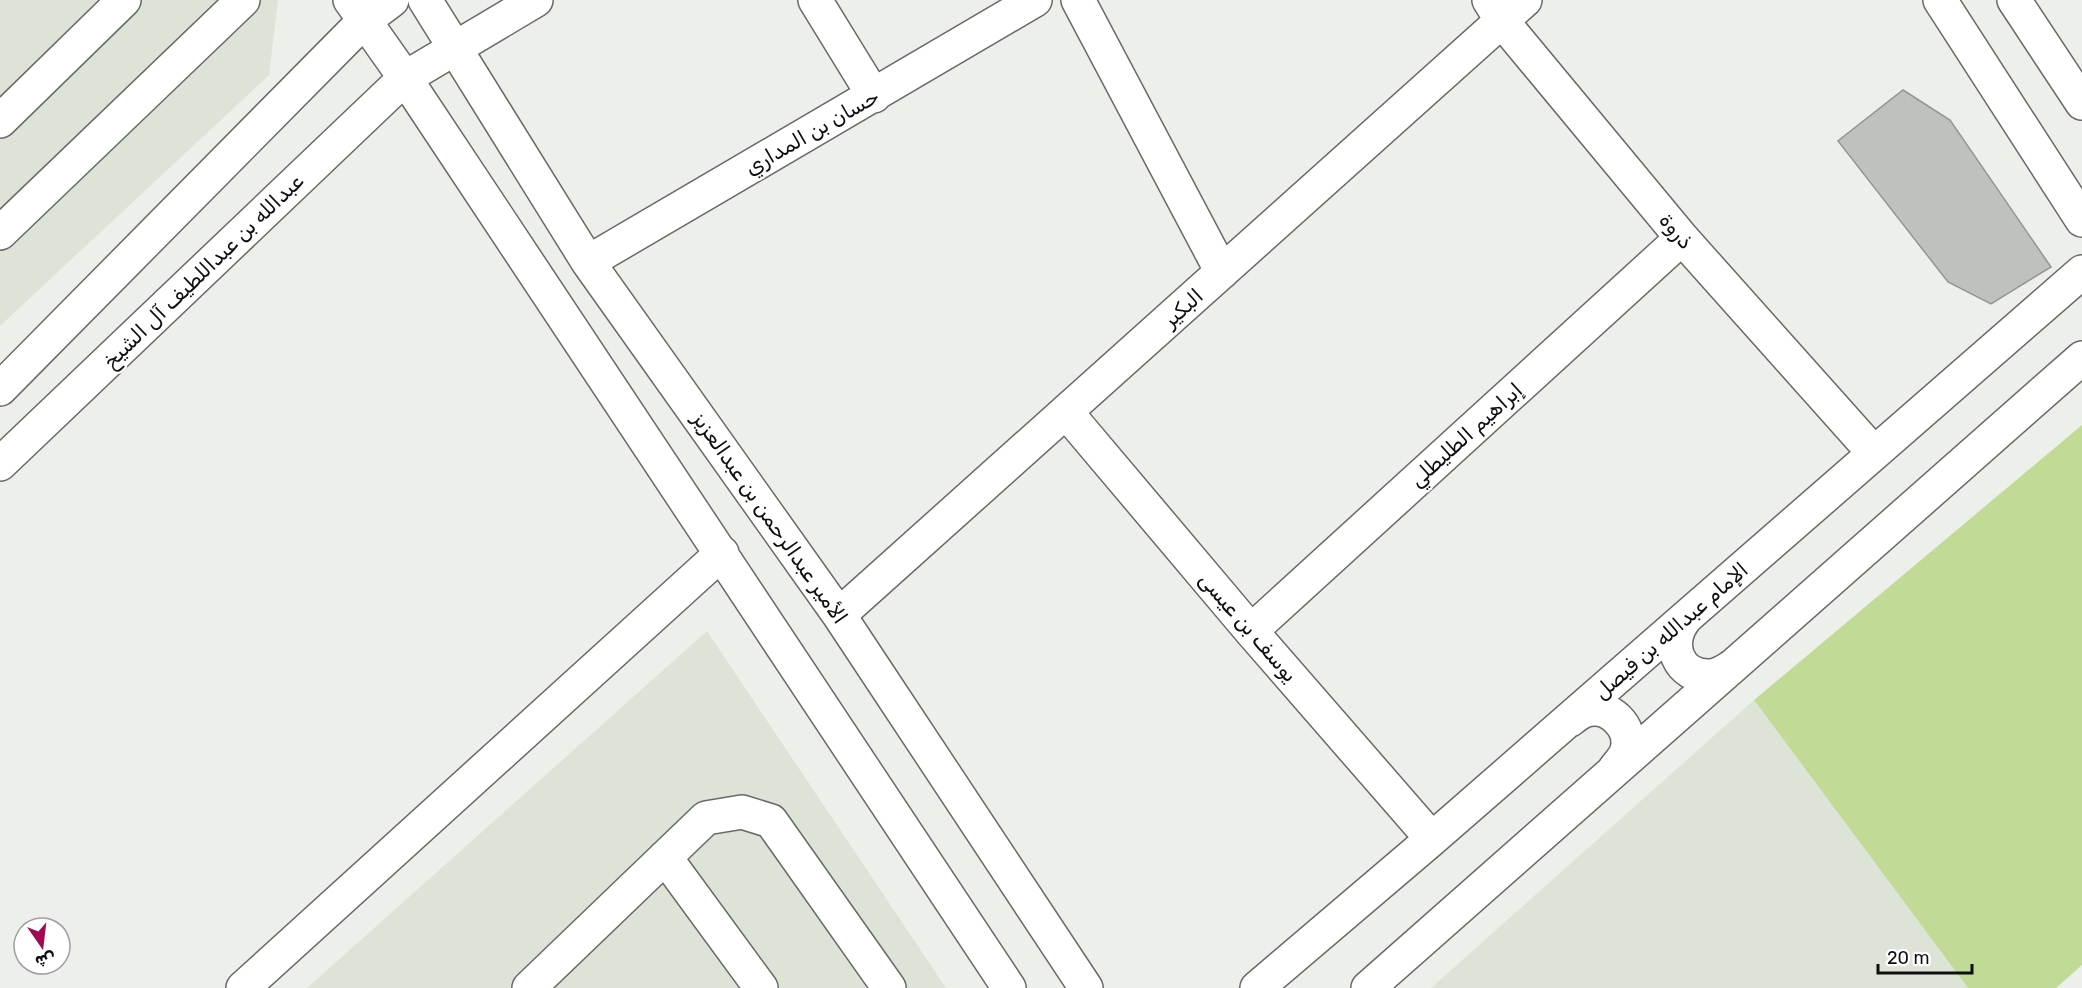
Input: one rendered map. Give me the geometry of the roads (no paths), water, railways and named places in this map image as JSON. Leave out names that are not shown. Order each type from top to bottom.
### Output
[{"type":"street","points":[[0,121],[124,0]]},
{"type":"street","points":[[0,233],[243,0]]},
{"type":"street","points":[[0,389],[357,11],[392,0]]},
{"type":"street","name":"الأمير عبدالرحمن بن عبدالعزيز","points":[[425,0],[588,262],[839,615],[1086,988]]},
{"type":"street","points":[[456,47],[536,0]]},
{"type":"street","points":[[815,0],[874,96]]},
{"type":"street","name":"حسان بن المداري","points":[[588,262],[1035,0]]},
{"type":"street","points":[[1078,0],[1222,272]]},
{"type":"street","points":[[1940,0],[2082,219]]},
{"type":"street","points":[[2014,0],[2082,103]]},
{"type":"street","name":"البكير","points":[[839,615],[1222,272],[1505,7]]},
{"type":"street","name":"ذروة","points":[[1505,7],[1682,238],[1874,453]]},
{"type":"street","points":[[357,11],[405,78],[1009,988]]},
{"type":"street","name":"عبدالله بن عبداللطيف آل الشيخ","points":[[0,464],[405,78],[456,47]]},
{"type":"street","name":"إبراهيم الطليطلي","points":[[1251,631],[1682,238]]},
{"type":"street","name":"الإمام عبدالله بن فيصل","points":[[1257,988],[1432,839],[2082,272]]},
{"type":"street","points":[[1368,988],[2082,358]]},
{"type":"street","name":"يوسف بن عيسى","points":[[1067,413],[1251,631],[1432,839]]},
{"type":"street","points":[[243,988],[722,554]]},
{"type":"street","points":[[1685,619],[1676,631],[1675,639],[1676,653],[1683,665],[1695,674],[1710,676],[1723,672],[1736,664]]},
{"type":"street","points":[[1563,725],[1580,713],[1593,709],[1617,718],[1625,729],[1627,749],[1622,761],[1613,771]]},
{"type":"street","points":[[529,988],[706,818],[742,813],[771,821],[889,988]]},
{"type":"street","points":[[665,858],[761,988]]}]
